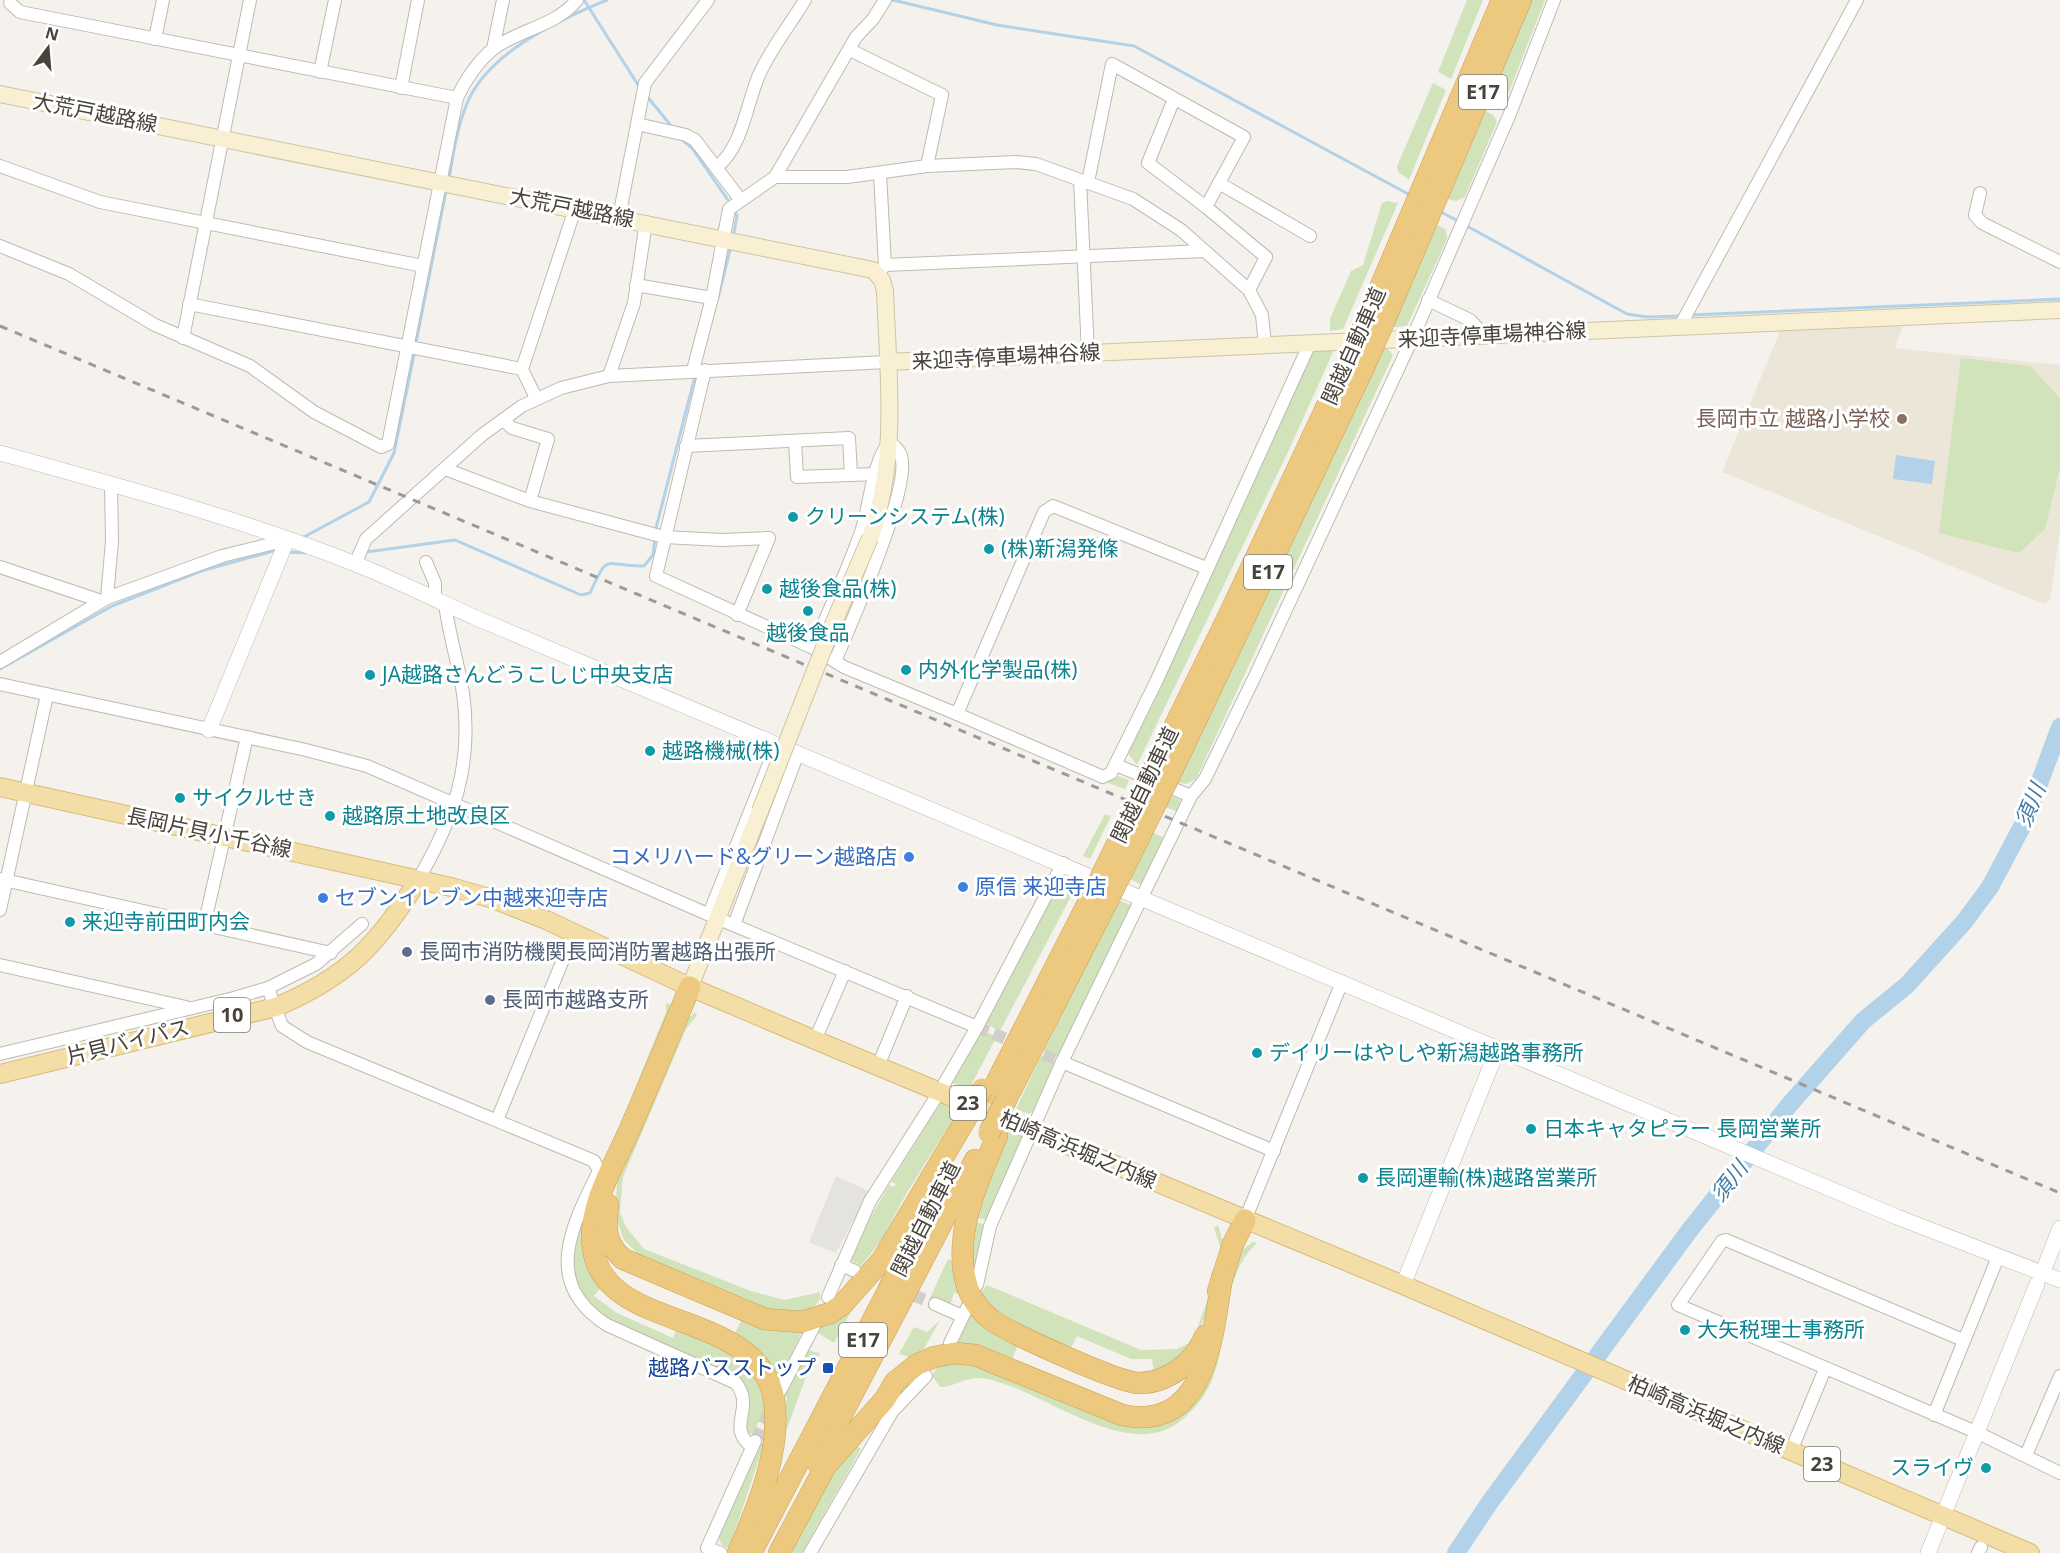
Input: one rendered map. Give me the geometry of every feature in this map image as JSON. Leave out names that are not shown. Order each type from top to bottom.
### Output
[{"type":"highway","name":"関越自動車道","points":[[1437,180],[1502,0]]},
{"type":"highway","name":"関越自動車道","points":[[998,1096],[1078,961],[1100,898],[1162,772],[1233,606],[1355,365],[1437,180],[1521,0]]},
{"type":"highway","name":"関越自動車道","points":[[998,1096],[1074,930],[1100,898]]},
{"type":"highway","points":[[690,987],[605,1185],[593,1221],[593,1251],[600,1271],[613,1287],[630,1299],[714,1335],[738,1348],[764,1374],[774,1400],[774,1436],[765,1481],[738,1553]]},
{"type":"highway","points":[[631,1127],[608,1200],[606,1232],[615,1251],[634,1265],[704,1295],[765,1318],[790,1323],[813,1320],[830,1313],[854,1292],[882,1260],[981,1129],[998,1096]]},
{"type":"highway","points":[[998,1096],[981,1129],[981,1171],[969,1216],[963,1251],[964,1273],[969,1291],[981,1311],[1019,1335],[1118,1378],[1139,1383],[1154,1381],[1177,1371],[1200,1347],[1222,1277],[1245,1220]]},
{"type":"highway","name":"関越自動車道","points":[[751,1553],[981,1129]]},
{"type":"highway","name":"関越自動車道","points":[[770,1553],[981,1129]]},
{"type":"highway","points":[[779,1553],[825,1467],[885,1399],[895,1382],[916,1365],[948,1354],[975,1355],[1122,1415],[1142,1418],[1158,1415],[1173,1408],[1188,1395],[1202,1371],[1212,1340],[1222,1277]]},
{"type":"main road","name":"大荒戸越路線","points":[[0,94],[881,269]]},
{"type":"main road","points":[[690,987],[721,919],[834,621],[870,538],[882,501],[890,441],[885,291],[881,269]]},
{"type":"main road","name":"来迎寺停車場神谷線","points":[[887,362],[2060,310]]},
{"type":"main road","name":"長岡片貝小千谷線","points":[[0,788],[418,880]]},
{"type":"main road","name":"柏崎高浜堀之内線","points":[[418,880],[493,899],[574,933],[690,987],[1402,1285],[2030,1553]]},
{"type":"main road","name":"片貝バイパス","points":[[0,1074],[276,1007],[325,983],[366,951],[393,919],[418,880]]},
{"type":"street","points":[[155,39],[163,0]]},
{"type":"street","points":[[183,338],[250,0]]},
{"type":"street","points":[[320,72],[335,0]]},
{"type":"street","points":[[401,88],[418,0]]},
{"type":"street","points":[[492,49],[502,0]]},
{"type":"street","points":[[0,246],[69,274],[155,325],[250,366],[314,412],[381,447],[388,444],[390,439],[457,98],[463,85],[492,49],[566,13],[577,0]]},
{"type":"street","points":[[619,217],[642,94],[649,74],[708,0]]},
{"type":"street","points":[[717,167],[730,155],[758,76],[769,55],[805,0]]},
{"type":"street","points":[[885,0],[873,19],[856,37],[775,177],[740,199],[729,209],[686,446],[663,537],[656,576],[813,648],[835,661],[1103,777],[1111,773],[1116,765],[1310,343]]},
{"type":"street","points":[[977,1285],[990,1226],[1062,1062],[1191,796],[1205,779],[1256,674],[1412,339],[1509,116],[1554,0]]},
{"type":"street","points":[[1680,326],[1857,0]]},
{"type":"street","points":[[8,4],[20,12],[457,98]]},
{"type":"street","points":[[850,50],[942,95],[927,166]]},
{"type":"street","points":[[1088,353],[1083,256],[1084,181],[1112,64],[1244,137],[1206,207]]},
{"type":"street","points":[[1174,99],[1148,163],[1266,257],[1248,290]]},
{"type":"street","points":[[637,124],[686,135],[695,140],[740,199]]},
{"type":"street","points":[[775,177],[847,177],[927,166],[1026,162],[1084,181],[1133,199],[1180,230],[1248,290],[1262,315],[1265,345]]},
{"type":"street","points":[[0,166],[100,202],[423,266]]},
{"type":"street","points":[[880,174],[881,269],[1204,251]]},
{"type":"street","points":[[1219,183],[1310,236]]},
{"type":"street","points":[[1980,193],[1975,215],[1982,223],[2060,262]]},
{"type":"street","points":[[536,398],[522,369],[575,209]]},
{"type":"street","points":[[609,376],[634,303],[646,222]]},
{"type":"street","points":[[636,285],[712,298]]},
{"type":"street","points":[[1428,300],[1470,320],[1483,334]]},
{"type":"street","points":[[189,303],[522,369]]},
{"type":"street","points":[[355,564],[366,539],[503,420],[536,398],[582,381],[609,376],[887,362]]},
{"type":"street","points":[[503,420],[512,428],[548,439],[530,501]]},
{"type":"street","points":[[686,446],[849,438],[851,475]]},
{"type":"street","points":[[795,441],[797,477],[876,474]]},
{"type":"street","points":[[813,648],[860,534],[879,455],[890,441],[901,454],[902,461],[897,496],[883,545],[835,661]]},
{"type":"street","points":[[0,453],[111,484],[289,540],[355,564],[440,602],[1498,1048],[1998,1257],[2060,1280]]},
{"type":"street","points":[[445,469],[530,501],[663,537],[722,540],[769,538],[737,615]]},
{"type":"street","points":[[104,599],[112,541],[111,484]]},
{"type":"street","points":[[957,714],[1044,512],[1053,507],[1206,568]]},
{"type":"street","points":[[0,662],[104,599],[222,556],[289,540]]},
{"type":"street","points":[[209,730],[289,540]]},
{"type":"street","points":[[418,880],[446,830],[455,804],[466,754],[466,723],[440,602],[426,562]]},
{"type":"street","points":[[0,567],[104,599]]},
{"type":"street","points":[[0,684],[347,759],[977,1027]]},
{"type":"street","points":[[0,910],[3,880],[47,694]]},
{"type":"street","points":[[204,926],[247,737]]},
{"type":"street","points":[[721,919],[777,744]]},
{"type":"street","points":[[721,919],[798,753]]},
{"type":"street","points":[[1116,765],[1191,796]]},
{"type":"street","points":[[828,1297],[870,1200],[940,1091],[977,1027],[1063,863]]},
{"type":"street","points":[[3,880],[204,926],[331,952]]},
{"type":"street","points":[[0,1054],[268,988],[316,964],[362,924]]},
{"type":"street","points":[[497,1120],[574,933]]},
{"type":"street","points":[[0,965],[189,1008]]},
{"type":"street","points":[[815,1040],[845,971]]},
{"type":"street","points":[[1245,1220],[1342,982]]},
{"type":"street","points":[[268,988],[282,1026],[307,1042],[594,1161],[599,1170],[569,1237],[567,1261],[579,1299],[591,1314],[607,1325],[735,1383],[742,1394],[745,1406],[739,1428],[740,1434],[754,1444],[707,1548],[721,1553]]},
{"type":"street","points":[[878,1066],[908,996]]},
{"type":"street","points":[[1402,1285],[1498,1048]]},
{"type":"street","points":[[1062,1062],[1274,1151]]},
{"type":"street","points":[[2046,1264],[2060,1228]]},
{"type":"street","points":[[1963,1340],[1726,1240],[1722,1241],[1678,1305],[1976,1432],[2060,1473]]},
{"type":"street","points":[[1934,1415],[1998,1257]]},
{"type":"street","points":[[841,1265],[855,1271]]},
{"type":"street","points":[[1928,1553],[2037,1284]]},
{"type":"street","points":[[935,1304],[965,1311],[950,1343]]},
{"type":"street","points":[[780,1391],[814,1326]]},
{"type":"street","points":[[1791,1451],[1825,1369]]},
{"type":"street","points":[[810,1553],[892,1412],[926,1376]]},
{"type":"street","points":[[2026,1455],[2059,1380]]},
{"type":"shaded area","name":"長岡市立 越路小学校","points":[[1904,323],[1895,348],[2060,365],[2060,531],[2050,600],[2044,604],[1722,472],[1780,331]]},
{"type":"shaded area","points":[[836,1176],[869,1191],[836,1253],[809,1242]]},
{"type":"green space","points":[[1467,0],[1483,0],[1451,79],[1438,72]]},
{"type":"green space","points":[[1526,0],[1545,0],[1503,107],[1486,98]]},
{"type":"green space","points":[[1433,83],[1446,90],[1409,180],[1398,172],[1397,166]]},
{"type":"green space","points":[[1481,109],[1493,115],[1497,122],[1465,197],[1456,201],[1444,198]]},
{"type":"green space","points":[[1387,201],[1398,203],[1343,329],[1330,331],[1330,319],[1351,271],[1363,265],[1382,203]]},
{"type":"green space","points":[[1433,222],[1446,230],[1447,239],[1407,326],[1386,328]]},
{"type":"green space","points":[[1383,349],[1388,349],[1393,355],[1390,362],[1196,779],[1186,784],[1177,782]]},
{"type":"green space","points":[[1312,350],[1334,350],[1288,452],[1137,765],[1127,752]]},
{"type":"green space","points":[[1961,358],[2030,366],[2060,398],[2060,468],[2045,529],[2019,553],[1939,533]]},
{"type":"green space","points":[[1118,776],[1129,780],[1125,789],[1106,782],[1107,779]]},
{"type":"green space","points":[[1165,794],[1179,799],[1181,803],[1178,812],[1160,805]]},
{"type":"green space","points":[[1105,814],[1111,816],[1090,859],[1083,856]]},
{"type":"green space","points":[[1147,830],[1165,838],[1142,885],[1124,876]]},
{"type":"green space","points":[[1060,876],[1078,883],[1000,1031],[985,1023]]},
{"type":"green space","points":[[1113,898],[1131,905],[1059,1057],[1044,1051],[1070,998]]},
{"type":"green space","points":[[666,1003],[670,1004],[669,1013],[590,1209],[603,1285],[594,1296],[617,1313],[673,1338],[678,1325],[716,1340],[753,1370],[766,1408],[753,1433],[749,1434],[743,1427],[750,1399],[747,1391],[730,1373],[616,1327],[592,1308],[575,1282],[572,1272],[574,1240],[586,1205],[666,1012]]},
{"type":"green space","points":[[695,1012],[697,1015],[686,1029],[623,1177],[620,1212],[626,1227],[644,1249],[751,1291],[785,1300],[820,1292],[820,1300],[812,1309],[804,1312],[772,1313],[642,1258],[624,1240],[615,1216],[617,1184],[624,1161],[689,1018]]},
{"type":"green space","points":[[985,1032],[997,1036],[969,1089],[952,1083],[951,1078],[975,1034]]},
{"type":"green space","points":[[1041,1056],[1054,1061],[1057,1067],[1038,1109],[1029,1114],[1016,1109]]},
{"type":"green space","points":[[941,1102],[959,1109],[906,1194],[882,1239],[861,1266],[851,1260],[849,1255],[889,1185],[894,1187],[896,1184],[891,1182]]},
{"type":"green space","points":[[1007,1129],[1023,1136],[987,1220],[978,1218],[977,1222],[986,1225],[972,1278],[968,1268],[985,1178]]},
{"type":"green space","points":[[1218,1225],[1224,1245],[1210,1301],[1196,1341],[1192,1348],[1154,1374],[1152,1359],[1131,1359],[1077,1336],[1070,1350],[1039,1336],[988,1307],[980,1294],[987,1285],[1141,1350],[1177,1349],[1189,1343],[1196,1332],[1212,1287],[1221,1249],[1214,1228]]},
{"type":"green space","points":[[1253,1242],[1257,1243],[1239,1268],[1233,1283],[1218,1361],[1210,1386],[1191,1412],[1162,1431],[1137,1434],[1110,1429],[1003,1384],[975,1378],[940,1387],[932,1376],[939,1364],[959,1358],[1096,1410],[1171,1414],[1217,1325],[1242,1250]]},
{"type":"green space","points":[[948,1259],[957,1263],[965,1298],[954,1292],[951,1303],[944,1305],[929,1300]]},
{"type":"green space","points":[[971,1306],[1020,1339],[1011,1363],[955,1343]]},
{"type":"green space","points":[[853,1308],[834,1343],[818,1333],[821,1324]]},
{"type":"green space","points":[[744,1316],[804,1328],[776,1387],[732,1338]]},
{"type":"green space","points":[[940,1320],[925,1347],[914,1358],[899,1354],[914,1327],[927,1332]]},
{"type":"green space","points":[[806,1350],[820,1353],[806,1377],[784,1437],[780,1412],[787,1399],[784,1395]]},
{"type":"green space","points":[[759,1442],[764,1444],[729,1549],[722,1545],[718,1537]]},
{"type":"green space","points":[[854,1443],[861,1449],[802,1553],[785,1553],[805,1515]]},
{"type":"water","points":[[1896,455],[1935,461],[1932,484],[1893,479]]},
{"type":"waterway","points":[[584,0],[640,88]]},
{"type":"waterway","points":[[449,179],[466,106],[476,87],[489,70],[525,41],[607,0]]},
{"type":"waterway","points":[[893,0],[997,25],[1134,46],[1410,195]]},
{"type":"waterway","points":[[646,95],[672,127]]},
{"type":"waterway","points":[[679,137],[692,148],[730,203]]},
{"type":"waterway","points":[[416,343],[446,191]]},
{"type":"waterway","points":[[733,209],[737,216],[733,237]]},
{"type":"waterway","points":[[1439,211],[1460,222]]},
{"type":"waterway","points":[[1465,225],[1627,314],[1647,317],[1682,316]]},
{"type":"waterway","points":[[718,298],[731,246]]},
{"type":"waterway","points":[[1691,315],[2060,299]]},
{"type":"waterway","points":[[302,538],[369,502],[394,453],[415,350]]},
{"type":"waterway","points":[[655,532],[695,376]]},
{"type":"waterway","points":[[366,552],[455,540],[581,595],[590,593],[601,571],[609,564],[644,566],[653,555],[655,538]]},
{"type":"waterway","points":[[0,669],[112,606],[201,571],[277,550]]},
{"type":"waterway","points":[[288,552],[305,553]]},
{"type":"waterway","name":"須川","points":[[1456,1553],[1490,1502],[1689,1231],[1790,1104],[1863,1021],[1907,985],[1964,922],[1990,887],[2026,819],[2060,727]]},
{"type":"tunnel","points":[[977,1027],[1062,1062]]},
{"type":"tunnel","points":[[863,1275],[935,1304]]},
{"type":"tunnel","points":[[756,1440],[771,1408]]},
{"type":"railway","points":[[0,326],[2060,1193]]},
{"type":"place","name":"長岡市立 越路小学校","points":[[1902,419]]},
{"type":"place","name":"クリーンシステム(株)","points":[[793,517]]},
{"type":"place","name":"(株)新潟発條","points":[[989,549]]},
{"type":"place","name":"越後食品(株)","points":[[767,589]]},
{"type":"place","name":"越後食品","points":[[808,611]]},
{"type":"place","name":"内外化学製品(株)","points":[[906,670]]},
{"type":"place","name":"JA越路さんどうこしじ中央支店","points":[[370,675]]},
{"type":"place","name":"越路機械(株)","points":[[650,751]]},
{"type":"place","name":"サイクルせき","points":[[180,798]]},
{"type":"place","name":"越路原土地改良区","points":[[330,816]]},
{"type":"place","name":"コメリハード&グリーン越路店","points":[[909,857]]},
{"type":"place","name":"原信 来迎寺店","points":[[963,887]]},
{"type":"place","name":"セブンイレブン中越来迎寺店","points":[[323,898]]},
{"type":"place","name":"来迎寺前田町内会","points":[[70,922]]},
{"type":"place","name":"長岡市消防機関長岡消防署越路出張所","points":[[407,952]]},
{"type":"place","name":"長岡市越路支所","points":[[490,1000]]},
{"type":"place","name":"デイリーはやしや新潟越路事務所","points":[[1257,1053]]},
{"type":"place","name":"日本キャタピラー 長岡営業所","points":[[1531,1129]]},
{"type":"place","name":"長岡運輸(株)越路営業所","points":[[1363,1178]]},
{"type":"place","name":"大矢税理士事務所","points":[[1685,1330]]},
{"type":"place","name":"越路バスストップ","points":[[828,1368]]},
{"type":"place","name":"スライヴ","points":[[1986,1468]]}]
